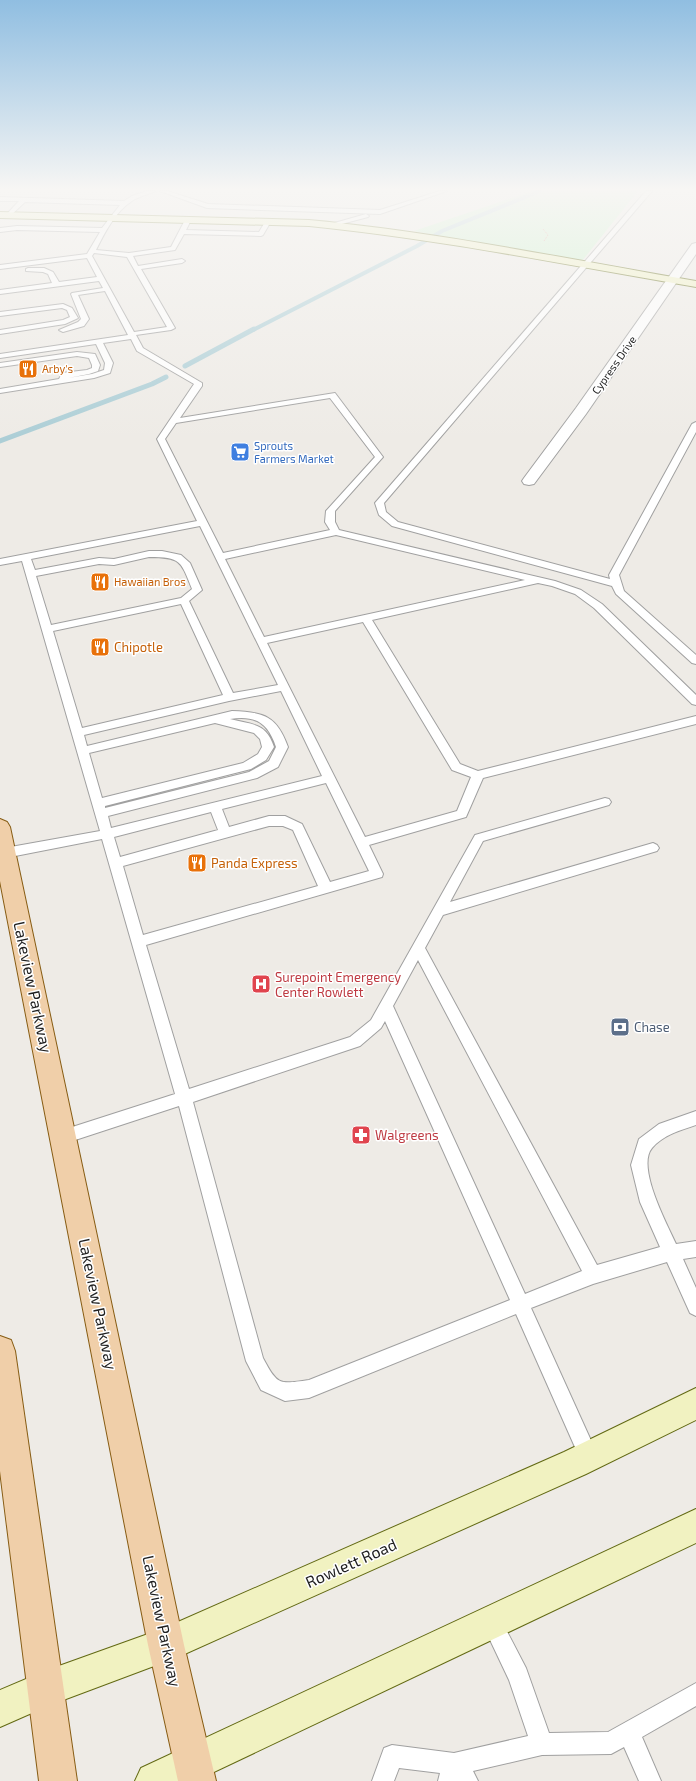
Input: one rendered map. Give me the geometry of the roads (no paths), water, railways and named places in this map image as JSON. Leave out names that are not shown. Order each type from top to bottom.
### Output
[{"type":"main road","name":"Lakeview Parkway","points":[[0,827],[3,854],[63,1137],[166,1645],[195,1772]]},
{"type":"main road","points":[[0,1351],[58,1781]]},
{"type":"street","points":[[640,274],[696,284]]},
{"type":"street","name":"Cypress Drive","points":[[529,481],[581,412],[676,274]]},
{"type":"street","name":"Rowlett Road","points":[[0,1709],[45,1689],[166,1645],[589,1456],[696,1404]]},
{"type":"street","points":[[154,1781],[195,1772],[492,1623],[696,1526]]},
{"type":"lane","points":[[52,274],[56,284]]},
{"type":"lane","points":[[99,274],[140,349],[198,383],[198,386],[161,439],[377,874],[138,942]]},
{"type":"lane","points":[[0,356],[171,328],[140,274]]},
{"type":"lane","points":[[576,274],[379,503],[382,513],[395,524],[617,584]]},
{"type":"lane","points":[[0,292],[101,279]]},
{"type":"lane","points":[[0,339],[70,329],[81,324],[85,319],[74,294],[107,289]]},
{"type":"lane","points":[[0,314],[63,306],[70,309],[74,318],[73,323],[66,325],[0,333]]},
{"type":"lane","points":[[0,391],[62,382],[94,376],[107,371],[109,364],[98,341]]},
{"type":"lane","points":[[0,365],[77,354],[92,356],[96,365],[95,368],[89,372],[65,376],[62,382]]},
{"type":"lane","points":[[174,421],[332,394],[379,457],[331,511],[330,522],[336,532]]},
{"type":"lane","points":[[696,424],[614,575],[619,592],[696,661]]},
{"type":"lane","points":[[0,562],[202,523]]},
{"type":"lane","points":[[220,557],[336,532],[537,580],[578,592],[598,606],[696,701]]},
{"type":"lane","points":[[32,578],[101,568],[114,562],[149,554],[162,554],[178,557],[187,565],[197,590],[184,600],[46,629]]},
{"type":"lane","points":[[26,557],[184,1098],[255,1361],[268,1384],[285,1392],[309,1389],[593,1275],[670,1253],[696,1249]]},
{"type":"lane","points":[[261,641],[537,580]]},
{"type":"lane","points":[[184,600],[229,697]]},
{"type":"lane","points":[[366,618],[456,767],[478,775],[696,720]]},
{"type":"lane","points":[[77,733],[229,697],[284,687]]},
{"type":"lane","points":[[207,702],[215,719]]},
{"type":"lane","points":[[82,751],[232,715],[250,715],[266,720],[277,732],[282,747],[274,764],[253,775],[99,809]]},
{"type":"lane","points":[[362,842],[462,814],[478,775]]},
{"type":"lane","points":[[3,854],[106,834],[330,778]]},
{"type":"lane","points":[[63,1137],[355,1042],[376,1024],[479,838],[605,802]]},
{"type":"lane","points":[[215,807],[225,833]]},
{"type":"lane","points":[[115,863],[269,821],[285,821],[298,827],[326,888]]},
{"type":"lane","points":[[438,911],[653,848]]},
{"type":"lane","points":[[418,947],[593,1275]]},
{"type":"lane","points":[[386,1006],[589,1456]]},
{"type":"lane","points":[[696,1118],[664,1129],[645,1144],[639,1165],[648,1202],[696,1308]]},
{"type":"lane","points":[[492,1623],[518,1676],[542,1744]]},
{"type":"lane","points":[[383,1781],[392,1756],[457,1776],[542,1744],[611,1743],[696,1694]]},
{"type":"lane","points":[[629,1732],[650,1781]]},
{"type":"waterway","points":[[253,330],[362,274]]},
{"type":"waterway","points":[[185,366],[254,329]]},
{"type":"waterway","points":[[0,441],[152,384],[166,377]]},
{"type":"place","name":"Arby's","points":[[28,369]]},
{"type":"place","name":"Sprouts Farmers Market","points":[[240,452]]},
{"type":"place","name":"Hawaiian Bros","points":[[100,582]]},
{"type":"place","name":"Chipotle","points":[[100,647]]},
{"type":"place","name":"Panda Express","points":[[197,863]]},
{"type":"place","name":"Surepoint Emergency Center Rowlett","points":[[261,984]]},
{"type":"place","name":"Chase","points":[[620,1027]]},
{"type":"place","name":"Walgreens","points":[[361,1135]]}]
